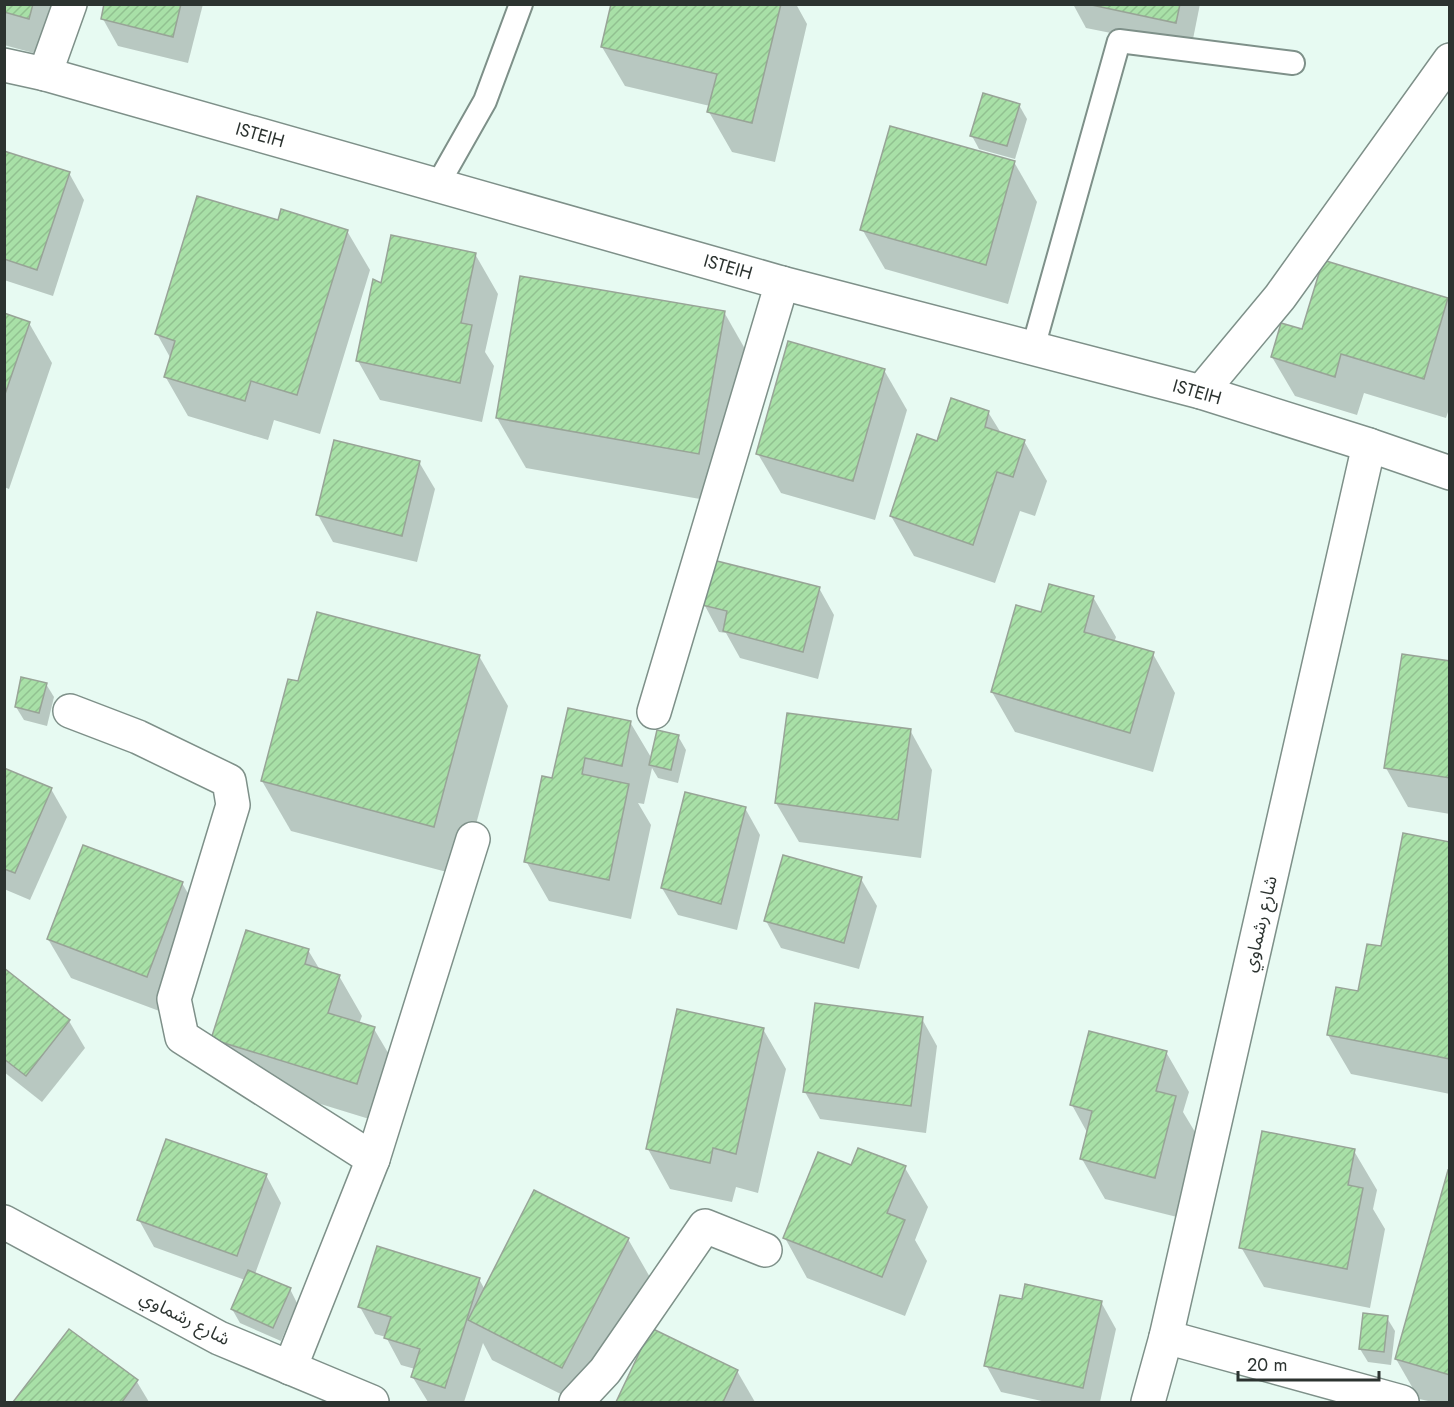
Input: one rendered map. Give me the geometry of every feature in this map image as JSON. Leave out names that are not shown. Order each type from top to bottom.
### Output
[{"type":"street","points":[[45,74],[70,4]]},
{"type":"street","points":[[1201,392],[1280,297],[1449,60]]},
{"type":"street","name":"ISTEIH","points":[[4,65],[45,74],[438,184],[782,283],[1201,392],[1369,445],[1449,474]]},
{"type":"street","points":[[654,712],[782,283]]},
{"type":"street","name":"شارع رشماوي","points":[[1148,1402],[1166,1337],[1369,445]]},
{"type":"street","points":[[70,711],[138,737],[228,781],[233,806],[174,999],[182,1037],[373,1159]]},
{"type":"street","points":[[290,1368],[373,1159],[473,839]]},
{"type":"street","name":"شارع رشماوي","points":[[4,1222],[219,1338],[372,1402]]},
{"type":"street","points":[[576,1402],[605,1371],[705,1226],[765,1250]]},
{"type":"street","points":[[1166,1337],[1402,1402]]},
{"type":"lane","points":[[438,184],[485,101],[520,4]]},
{"type":"lane","points":[[1033,348],[1119,41],[1293,63]]},
{"type":"building","points":[[4,4],[33,4],[29,19],[4,12]]},
{"type":"building","points":[[104,4],[181,4],[173,37],[101,19]]},
{"type":"building","points":[[611,4],[781,4],[752,123],[707,112],[717,74],[601,47]]},
{"type":"building","points":[[1087,4],[1180,4],[1176,23]]},
{"type":"building","points":[[983,93],[1020,104],[1007,146],[970,136]]},
{"type":"building","points":[[890,126],[1015,161],[986,265],[860,230]]},
{"type":"building","points":[[4,151],[70,172],[37,270],[4,259]]},
{"type":"building","points":[[197,196],[278,220],[281,209],[348,230],[297,395],[251,381],[245,401],[164,377],[175,341],[155,334]]},
{"type":"building","points":[[391,235],[476,253],[461,323],[472,325],[460,383],[356,361],[373,279],[381,283]]},
{"type":"building","points":[[1323,260],[1448,298],[1424,379],[1341,354],[1335,377],[1271,357],[1281,323],[1302,329]]},
{"type":"building","points":[[520,276],[725,311],[699,454],[496,418]]},
{"type":"building","points":[[4,313],[30,322],[4,397]]},
{"type":"building","points":[[788,341],[885,369],[853,481],[756,454]]},
{"type":"building","points":[[951,398],[989,411],[985,427],[1025,440],[1013,477],[997,472],[973,545],[890,516],[917,434],[937,441]]},
{"type":"building","points":[[334,440],[420,461],[402,536],[316,515]]},
{"type":"building","points":[[713,560],[820,587],[803,652],[723,631],[727,611],[702,605]]},
{"type":"building","points":[[1049,584],[1094,596],[1084,632],[1154,652],[1130,733],[991,692],[1016,605],[1041,612]]},
{"type":"building","points":[[317,612],[480,655],[434,827],[261,781],[288,679],[298,681]]},
{"type":"building","points":[[1402,654],[1450,661],[1450,778],[1384,768]]},
{"type":"building","points":[[21,677],[47,683],[39,713],[15,707]]},
{"type":"building","points":[[568,708],[631,721],[622,766],[585,758],[582,774],[629,784],[609,880],[524,862],[542,776],[552,778]]},
{"type":"building","points":[[787,713],[911,729],[898,820],[775,803]]},
{"type":"building","points":[[657,730],[679,735],[671,770],[649,765]]},
{"type":"building","points":[[4,768],[52,788],[15,873],[4,869]]},
{"type":"building","points":[[685,792],[746,807],[721,904],[661,888]]},
{"type":"building","points":[[1403,833],[1450,842],[1450,1059],[1327,1035],[1336,987],[1358,991],[1367,944],[1381,946]]},
{"type":"building","points":[[83,845],[183,882],[147,977],[47,939]]},
{"type":"building","points":[[783,855],[862,877],[844,943],[764,921]]},
{"type":"building","points":[[246,930],[309,949],[305,964],[340,975],[328,1013],[375,1027],[357,1084],[211,1039]]},
{"type":"building","points":[[4,968],[70,1020],[26,1076],[4,1059]]},
{"type":"building","points":[[815,1003],[923,1017],[911,1106],[803,1092]]},
{"type":"building","points":[[677,1009],[764,1028],[736,1154],[713,1148],[710,1163],[646,1149]]},
{"type":"building","points":[[1089,1031],[1167,1051],[1156,1091],[1176,1096],[1155,1178],[1080,1159],[1092,1111],[1070,1105]]},
{"type":"building","points":[[1262,1131],[1355,1149],[1348,1185],[1363,1188],[1347,1269],[1239,1248]]},
{"type":"building","points":[[166,1139],[267,1174],[237,1256],[137,1220]]},
{"type":"building","points":[[858,1148],[906,1166],[887,1213],[905,1220],[882,1277],[783,1238],[818,1152],[851,1165]]},
{"type":"building","points":[[1448,1170],[1450,1171],[1450,1375],[1395,1359]]},
{"type":"building","points":[[534,1190],[629,1238],[562,1368],[468,1320]]},
{"type":"building","points":[[377,1246],[480,1278],[445,1388],[411,1377],[420,1349],[384,1338],[391,1317],[358,1307]]},
{"type":"building","points":[[248,1270],[291,1288],[273,1328],[231,1309]]},
{"type":"building","points":[[1025,1284],[1102,1301],[1083,1388],[984,1366],[1000,1295],[1022,1299]]},
{"type":"building","points":[[1363,1313],[1388,1316],[1384,1352],[1359,1349]]},
{"type":"building","points":[[651,1328],[738,1370],[723,1402],[616,1402]]},
{"type":"building","points":[[69,1329],[138,1380],[122,1402],[13,1402]]}]
